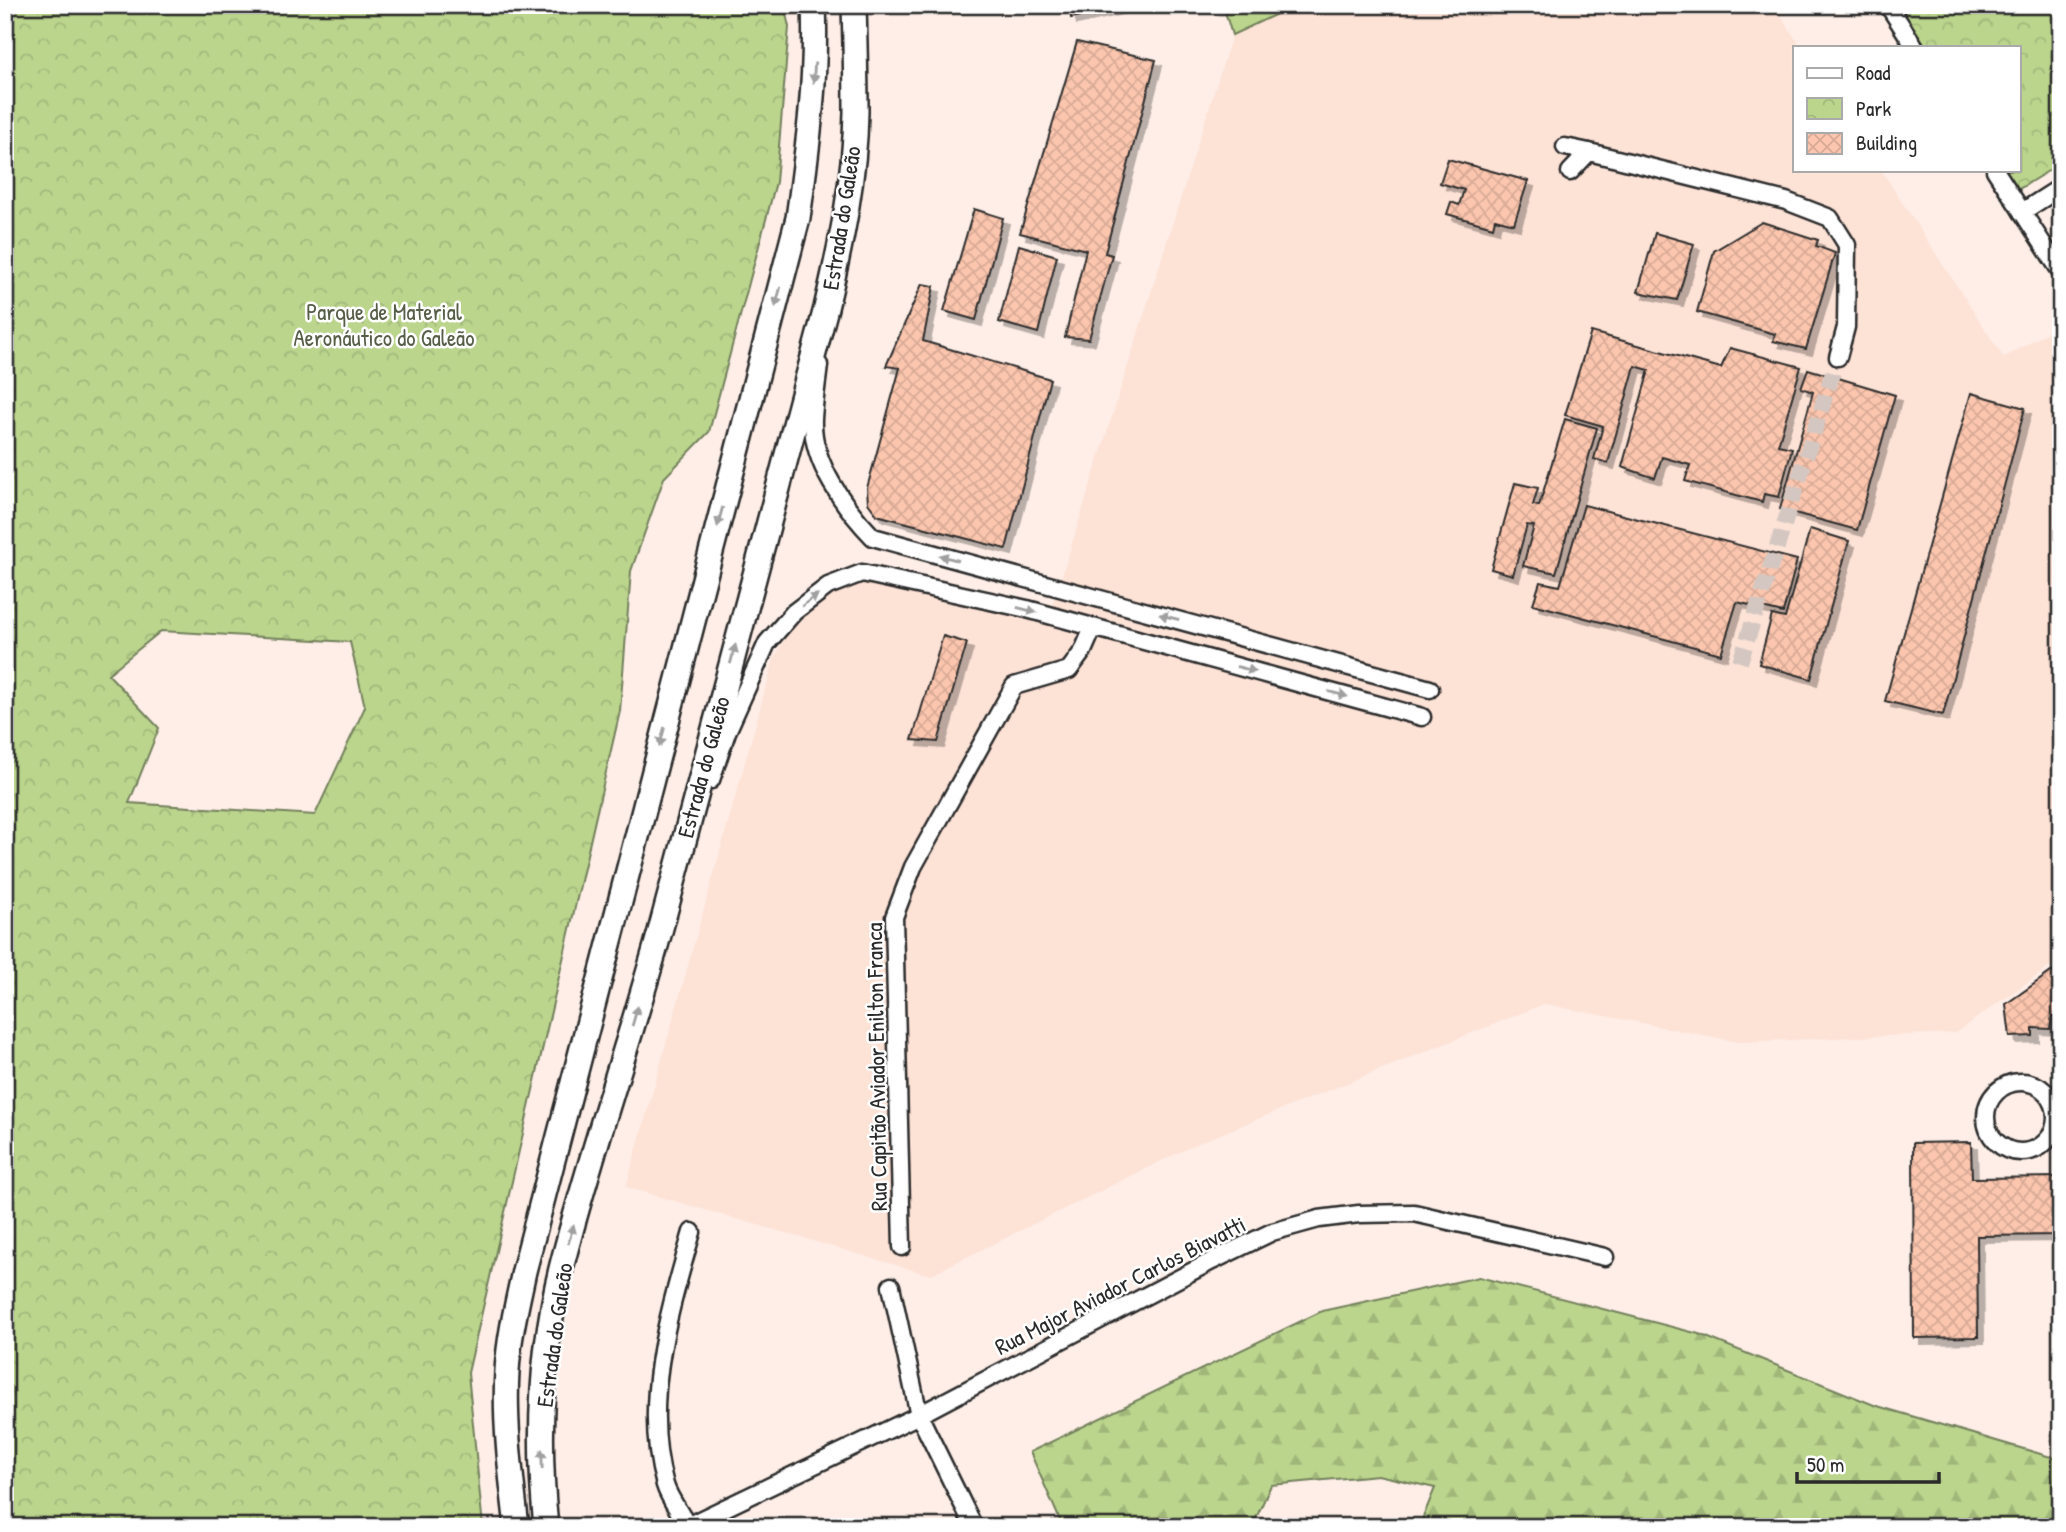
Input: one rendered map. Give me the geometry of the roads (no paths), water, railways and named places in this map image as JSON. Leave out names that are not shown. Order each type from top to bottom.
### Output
[{"type":"main road","name":"Estrada do Galeão","points":[[517,1527],[506,1416],[508,1370],[519,1295],[798,218],[813,99],[816,50],[814,5]]},
{"type":"main road","name":"Estrada do Galeão","points":[[546,1527],[542,1494],[541,1434],[551,1325],[561,1272],[662,925],[826,308],[842,238],[855,127],[853,5]]},
{"type":"street","points":[[1888,5],[1914,46]]},
{"type":"street","points":[[1565,147],[1786,201],[1830,218],[1847,245],[1846,327],[1838,357]]},
{"type":"street","points":[[1570,172],[1589,152]]},
{"type":"street","points":[[1995,172],[2061,272]]},
{"type":"street","points":[[2022,212],[2061,187]]},
{"type":"street","points":[[826,308],[813,422],[820,456],[834,489],[852,516],[873,537],[1430,689]]},
{"type":"street","points":[[662,925],[727,732],[768,643],[794,612],[828,586],[862,573],[1027,610],[1423,718]]},
{"type":"street","name":"Rua Capitão Aviador Enilton Franca","points":[[902,1247],[894,917],[913,867],[1014,686],[1069,670],[1083,651],[1093,628]]},
{"type":"street","points":[[2010,1083],[2033,1083],[2042,1088],[2055,1105],[2057,1117],[2049,1139],[2040,1147],[2018,1152],[1997,1143],[1986,1122],[1986,1110],[1991,1098],[1999,1089],[2010,1083]]},
{"type":"street","name":"Rua Major Aviador Carlos Biavatti","points":[[687,1526],[919,1415],[1272,1232],[1319,1219],[1359,1214],[1414,1213],[1605,1257]]},
{"type":"street","points":[[687,1526],[665,1487],[654,1434],[662,1354],[672,1302],[692,1232]]},
{"type":"street","points":[[891,1286],[919,1415],[974,1527]]},
{"type":"tunnel","points":[[1740,662],[1838,357]]},
{"type":"park label","name":"Parque de Material Aeronáutico do Galeão","points":[[384,324]]}]
